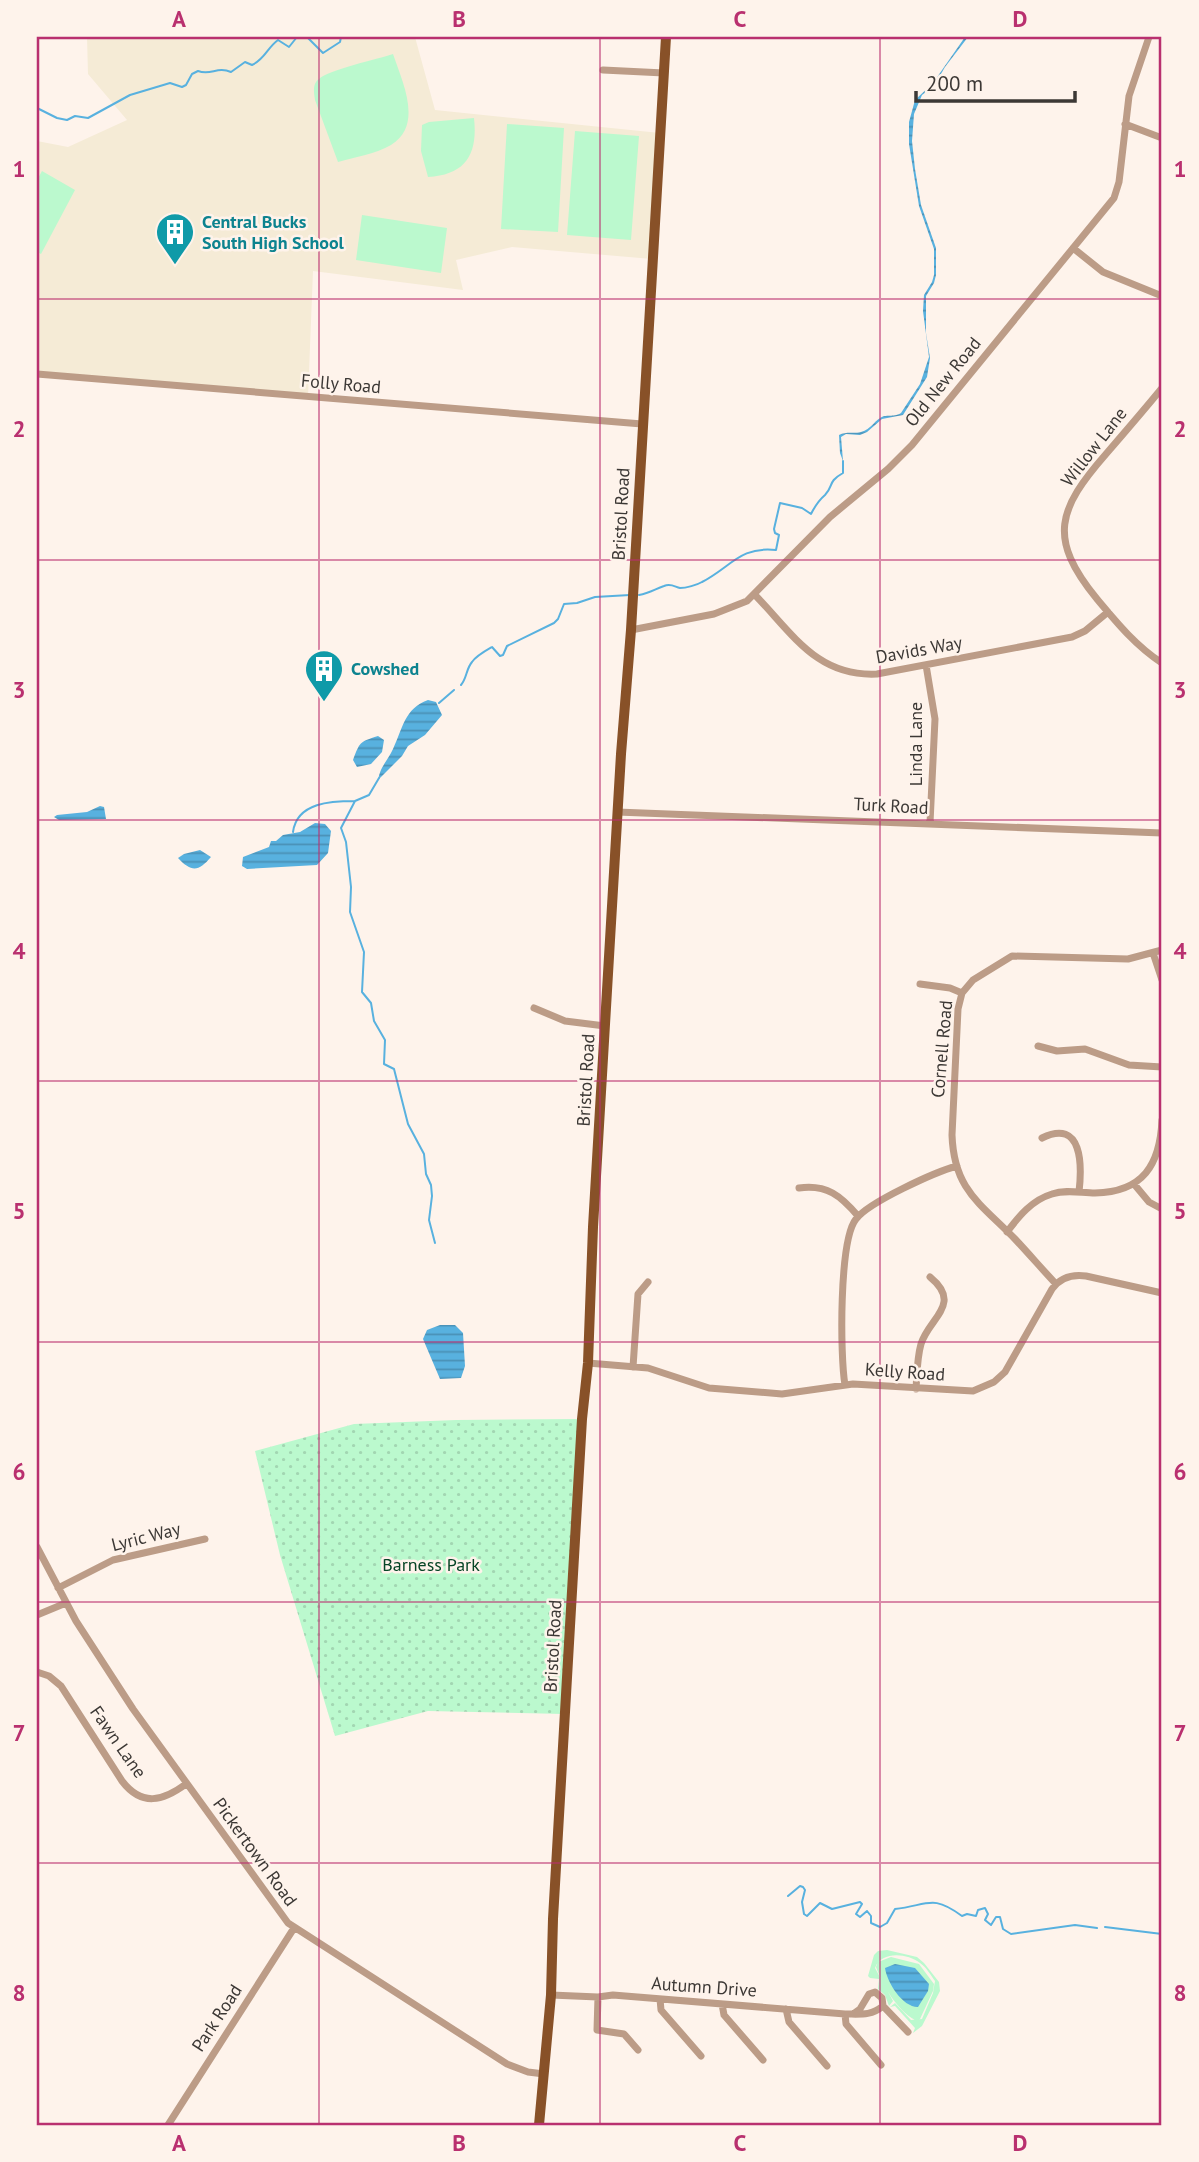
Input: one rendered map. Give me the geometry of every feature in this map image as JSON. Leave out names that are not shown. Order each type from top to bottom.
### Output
[{"type":"main road","name":"Bristol Road","points":[[539,2125],[551,1995],[564,1714],[582,1419],[588,1363],[593,1227],[617,812],[631,630],[666,37]]},
{"type":"street","name":"Old New Road","points":[[631,630],[728,610],[743,604],[755,595],[830,517],[888,469],[912,445],[1116,193],[1131,87],[1149,37]]},
{"type":"street","points":[[603,70],[664,73]]},
{"type":"street","points":[[1125,124],[1162,138]]},
{"type":"street","points":[[1073,248],[1103,272],[1162,296]]},
{"type":"street","name":"Folly Road","points":[[37,374],[642,424]]},
{"type":"street","name":"Willow Lane","points":[[1162,388],[1083,481],[1068,512],[1065,533],[1072,563],[1080,578],[1132,640],[1162,663]]},
{"type":"street","name":"Davids Way","points":[[755,595],[811,654],[839,671],[861,675],[1072,637],[1085,631],[1108,612]]},
{"type":"street","name":"Linda Lane","points":[[926,665],[935,719],[930,823]]},
{"type":"street","name":"Turk Road","points":[[617,812],[1162,833]]},
{"type":"street","name":"Cornell Road","points":[[1056,1284],[1007,1231],[978,1205],[962,1181],[957,1166],[952,1135],[958,1009],[962,993],[973,979],[1012,956],[1116,960],[1162,950]]},
{"type":"street","points":[[1153,953],[1162,980]]},
{"type":"street","points":[[920,984],[950,988],[962,993]]},
{"type":"street","points":[[534,1008],[565,1021],[605,1026]]},
{"type":"street","points":[[1038,1046],[1057,1051],[1085,1049],[1129,1065],[1162,1068]]},
{"type":"street","points":[[1007,1231],[1024,1211],[1046,1196],[1059,1192],[1118,1192],[1134,1184],[1149,1169],[1158,1154],[1162,1120]]},
{"type":"street","points":[[1042,1138],[1056,1133],[1062,1134],[1077,1147],[1082,1169],[1079,1192]]},
{"type":"street","points":[[845,1385],[841,1354],[849,1232],[858,1216],[884,1199],[957,1166]]},
{"type":"street","points":[[1134,1184],[1149,1202],[1162,1209]]},
{"type":"street","points":[[800,1188],[813,1186],[826,1189],[845,1202],[858,1216]]},
{"type":"street","points":[[1056,1284],[1079,1275],[1162,1293]]},
{"type":"street","points":[[916,1389],[922,1343],[943,1308],[944,1294],[930,1277]]},
{"type":"street","points":[[633,1367],[638,1294],[648,1282]]},
{"type":"street","name":"Kelly Road","points":[[588,1363],[656,1370],[699,1385],[720,1389],[782,1395],[845,1385],[967,1392],[981,1390],[1009,1367],[1056,1284]]},
{"type":"street","name":"Lyric Way","points":[[58,1588],[113,1560],[205,1539]]},
{"type":"street","name":"Pickertown Road","points":[[37,1548],[66,1603],[110,1674],[186,1784],[294,1928],[507,2064],[527,2072],[544,2074]]},
{"type":"street","points":[[37,1615],[66,1603]]},
{"type":"street","name":"Fawn Lane","points":[[37,1672],[49,1676],[61,1686],[131,1791],[145,1798],[160,1798],[173,1794],[186,1784]]},
{"type":"street","name":"Park Road","points":[[168,2125],[294,1928]]},
{"type":"street","points":[[881,2065],[846,2024],[849,2014],[860,2009],[871,1993],[880,1995],[883,2006],[908,2032]]},
{"type":"street","name":"Autumn Drive","points":[[551,1995],[613,1996],[849,2014],[870,2013],[883,2006]]},
{"type":"street","points":[[598,1997],[597,2029],[600,2032],[624,2034],[638,2050]]},
{"type":"street","points":[[660,1999],[661,2010],[701,2056]]},
{"type":"street","points":[[722,2004],[724,2015],[763,2060]]},
{"type":"street","points":[[786,2009],[786,2019],[827,2066]]},
{"type":"shaded area","points":[[87,37],[415,37],[435,110],[660,133],[652,259],[512,247],[456,260],[463,290],[313,271],[308,397],[37,374],[37,141],[68,147],[127,120],[88,74]]},
{"type":"green space","points":[[393,54],[408,102],[409,115],[401,136],[385,148],[338,162],[315,100],[315,83],[332,72]]},
{"type":"green space","points":[[474,118],[474,142],[467,160],[452,172],[428,177],[421,151],[422,125]]},
{"type":"green space","points":[[507,124],[564,128],[558,232],[501,229]]},
{"type":"green space","points":[[575,131],[639,136],[631,240],[567,235]]},
{"type":"green space","points":[[42,171],[75,190],[41,254],[37,252],[37,180]]},
{"type":"green space","points":[[362,215],[447,228],[441,273],[356,260]]},
{"type":"green space","name":"Barness Park","points":[[582,1419],[564,1714],[428,1711],[335,1736],[280,1555],[255,1451],[354,1424]]},
{"type":"green space","points":[[887,1950],[917,1957],[939,1982],[940,1991],[922,2026],[913,2033],[915,2028],[895,2006],[890,2007],[895,2003],[911,2020],[922,2019],[935,1981],[915,1960],[888,1956],[878,1962],[875,1968],[893,2001],[889,2006],[885,1995],[878,1989],[879,1979],[868,1976],[874,1955],[878,1951]]},
{"type":"green space","points":[[891,1957],[919,1964],[934,1984],[920,2019],[915,2020],[902,2010],[891,1997],[879,1974],[876,1967],[878,1962]]},
{"type":"water","points":[[965,37],[968,37],[934,86],[922,95],[914,114],[912,141],[915,169],[921,205],[936,248],[936,275],[926,296],[926,333],[930,358],[927,377],[903,415],[882,419],[860,435],[846,434],[841,437],[843,461],[839,435],[864,431],[881,417],[901,413],[920,384],[929,357],[923,311],[924,295],[934,275],[934,249],[919,206],[909,144],[909,122],[915,100],[933,83]]},
{"type":"water","points":[[428,700],[436,702],[442,715],[425,735],[408,746],[402,756],[378,780],[409,714]]},
{"type":"water","points":[[378,736],[384,740],[382,752],[371,764],[357,767],[353,760],[359,746]]},
{"type":"water","points":[[104,807],[106,819],[59,820],[54,817],[87,812]]},
{"type":"water","points":[[315,823],[325,824],[331,831],[328,853],[317,865],[247,869],[242,866],[243,857],[269,847],[271,841],[276,841],[283,835],[300,832]]},
{"type":"water","points":[[200,850],[211,857],[199,867],[191,868],[178,858],[184,854]]},
{"type":"water","points":[[440,1325],[455,1325],[463,1333],[465,1366],[461,1378],[440,1379],[423,1339],[427,1330]]},
{"type":"water","points":[[895,1964],[915,1968],[929,1984],[928,1991],[918,2007],[906,2003],[892,1986],[885,1968]]},
{"type":"waterway","points":[[37,108],[67,120],[75,116],[88,118],[130,95],[170,83],[182,87],[192,74],[198,71],[231,72],[245,62],[252,65],[278,40],[289,47],[297,37]]},
{"type":"waterway","points":[[307,37],[323,53],[340,42],[341,37]]},
{"type":"waterway","points":[[639,595],[666,585],[680,588],[694,585],[744,554],[776,550],[779,535],[774,529],[780,503],[802,508],[811,514],[833,482],[843,473],[843,461]]},
{"type":"waterway","points":[[461,685],[470,665],[478,656],[492,647],[500,656],[503,655],[507,646],[554,623],[564,604],[595,597],[630,595]]},
{"type":"waterway","points":[[439,703],[454,690]]},
{"type":"waterway","points":[[379,778],[369,795],[355,801],[341,828],[346,842],[351,887],[350,912],[364,952],[362,992],[371,1003],[374,1021],[385,1040],[384,1064],[394,1069],[408,1124],[424,1154],[426,1174],[431,1185],[429,1220],[435,1243]]},
{"type":"waterway","points":[[293,832],[296,822],[308,809],[326,803],[355,801]]},
{"type":"waterway","points":[[788,1896],[800,1886],[803,1887],[805,1890],[802,1902],[804,1914],[807,1916],[820,1903],[832,1909],[860,1902],[862,1904],[856,1914],[860,1917],[867,1911],[871,1916],[871,1923],[880,1927],[887,1923],[895,1909],[937,1903],[962,1916],[976,1916],[978,1910],[985,1908],[988,1914],[985,1920],[991,1925],[996,1917],[1000,1917],[1003,1929],[1011,1934],[1075,1925],[1097,1928]]},
{"type":"waterway","points":[[1105,1927],[1162,1934]]},
{"type":"place","name":"Central Bucks South High School","points":[[175,266]]},
{"type":"place","name":"Cowshed","points":[[324,703]]}]
